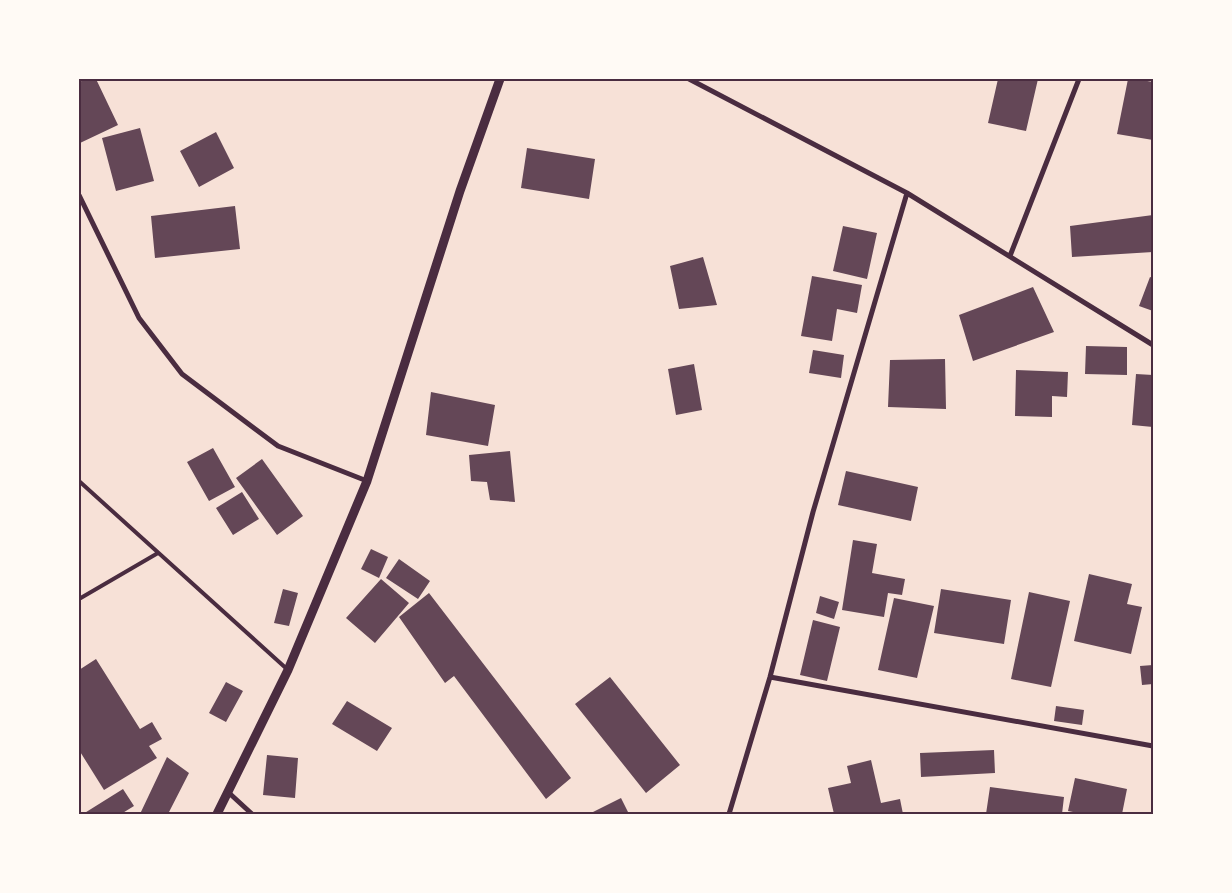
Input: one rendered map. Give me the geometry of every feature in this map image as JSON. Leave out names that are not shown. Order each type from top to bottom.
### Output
[{"type":"street","points":[[217,814],[288,670],[367,481],[457,200],[500,79]]},
{"type":"street","points":[[689,79],[907,193],[1153,346]]},
{"type":"street","points":[[1010,256],[1079,79]]},
{"type":"street","points":[[729,814],[770,677],[813,512],[907,193]]},
{"type":"street","points":[[79,195],[139,318],[182,374],[278,446],[367,481]]},
{"type":"street","points":[[770,677],[1153,746]]},
{"type":"street","points":[[228,792],[252,814]]},
{"type":"lane","points":[[79,481],[288,670]]},
{"type":"lane","points":[[79,599],[158,553]]},
{"type":"building","points":[[87,79],[96,79],[118,125],[80,143],[79,82]]},
{"type":"building","points":[[998,79],[1038,79],[1026,131],[988,123]]},
{"type":"building","points":[[1128,79],[1153,82],[1153,140],[1117,134]]},
{"type":"building","points":[[140,128],[154,181],[116,191],[102,138]]},
{"type":"building","points":[[216,132],[234,168],[199,187],[180,151]]},
{"type":"building","points":[[527,148],[595,159],[589,199],[521,188]]},
{"type":"building","points":[[235,206],[240,249],[155,258],[151,216]]},
{"type":"building","points":[[1153,215],[1153,252],[1072,257],[1070,226]]},
{"type":"building","points":[[843,226],[877,233],[867,279],[833,271]]},
{"type":"building","points":[[703,257],[717,305],[679,309],[670,266]]},
{"type":"building","points":[[812,276],[862,285],[857,313],[837,309],[832,341],[801,336]]},
{"type":"building","points":[[1150,277],[1153,278],[1153,311],[1139,306]]},
{"type":"building","points":[[1033,287],[1054,332],[973,361],[959,315]]},
{"type":"building","points":[[1086,346],[1127,347],[1127,375],[1085,374]]},
{"type":"building","points":[[813,350],[844,355],[841,378],[809,373]]},
{"type":"building","points":[[945,359],[946,409],[888,407],[890,360]]},
{"type":"building","points":[[694,364],[702,410],[676,415],[668,369]]},
{"type":"building","points":[[1016,370],[1068,372],[1067,397],[1052,396],[1052,417],[1015,416]]},
{"type":"building","points":[[1136,374],[1153,375],[1153,427],[1132,425]]},
{"type":"building","points":[[431,392],[495,405],[488,446],[426,435]]},
{"type":"building","points":[[213,448],[235,487],[209,501],[187,462]]},
{"type":"building","points":[[510,451],[515,502],[490,500],[487,482],[471,481],[469,455]]},
{"type":"building","points":[[262,459],[303,516],[277,535],[236,478]]},
{"type":"building","points":[[846,471],[918,487],[911,521],[838,505]]},
{"type":"building","points":[[242,492],[259,519],[233,535],[216,508]]},
{"type":"building","points":[[853,540],[877,544],[872,573],[905,579],[902,595],[888,593],[884,617],[842,610]]},
{"type":"building","points":[[371,549],[388,557],[379,578],[361,569]]},
{"type":"building","points":[[399,559],[430,581],[418,599],[386,578]]},
{"type":"building","points":[[1089,574],[1132,584],[1127,604],[1142,607],[1131,654],[1074,641]]},
{"type":"building","points":[[381,579],[409,603],[375,643],[346,618]]},
{"type":"building","points":[[283,589],[298,593],[289,626],[274,623]]},
{"type":"building","points":[[941,589],[1011,600],[1004,644],[934,633]]},
{"type":"building","points":[[1029,592],[1070,601],[1051,687],[1011,679]]},
{"type":"building","points":[[429,593],[571,778],[546,799],[454,676],[445,683],[399,617]]},
{"type":"building","points":[[820,596],[839,602],[834,619],[816,613]]},
{"type":"building","points":[[894,598],[934,606],[917,678],[878,670]]},
{"type":"building","points":[[813,620],[840,627],[827,681],[800,675]]},
{"type":"building","points":[[96,659],[140,729],[152,722],[162,739],[149,746],[157,758],[104,790],[79,750],[79,670]]},
{"type":"building","points":[[1153,665],[1153,684],[1142,685],[1140,666]]},
{"type":"building","points":[[610,677],[680,765],[646,793],[575,704]]},
{"type":"building","points":[[226,682],[243,691],[226,722],[209,713]]},
{"type":"building","points":[[347,701],[392,728],[377,751],[332,724]]},
{"type":"building","points":[[1056,706],[1084,710],[1082,725],[1054,721]]},
{"type":"building","points":[[994,750],[995,773],[921,777],[920,753]]},
{"type":"building","points":[[267,755],[298,758],[295,798],[263,795]]},
{"type":"building","points":[[167,757],[189,773],[168,814],[140,814]]},
{"type":"building","points":[[871,760],[881,803],[900,799],[903,814],[834,814],[828,788],[851,783],[847,766]]},
{"type":"building","points":[[1075,778],[1127,789],[1122,814],[1083,814],[1068,811]]},
{"type":"building","points":[[990,787],[1064,797],[1062,814],[986,814]]},
{"type":"building","points":[[123,789],[134,806],[121,814],[83,814]]},
{"type":"building","points":[[621,798],[629,814],[589,814]]}]
